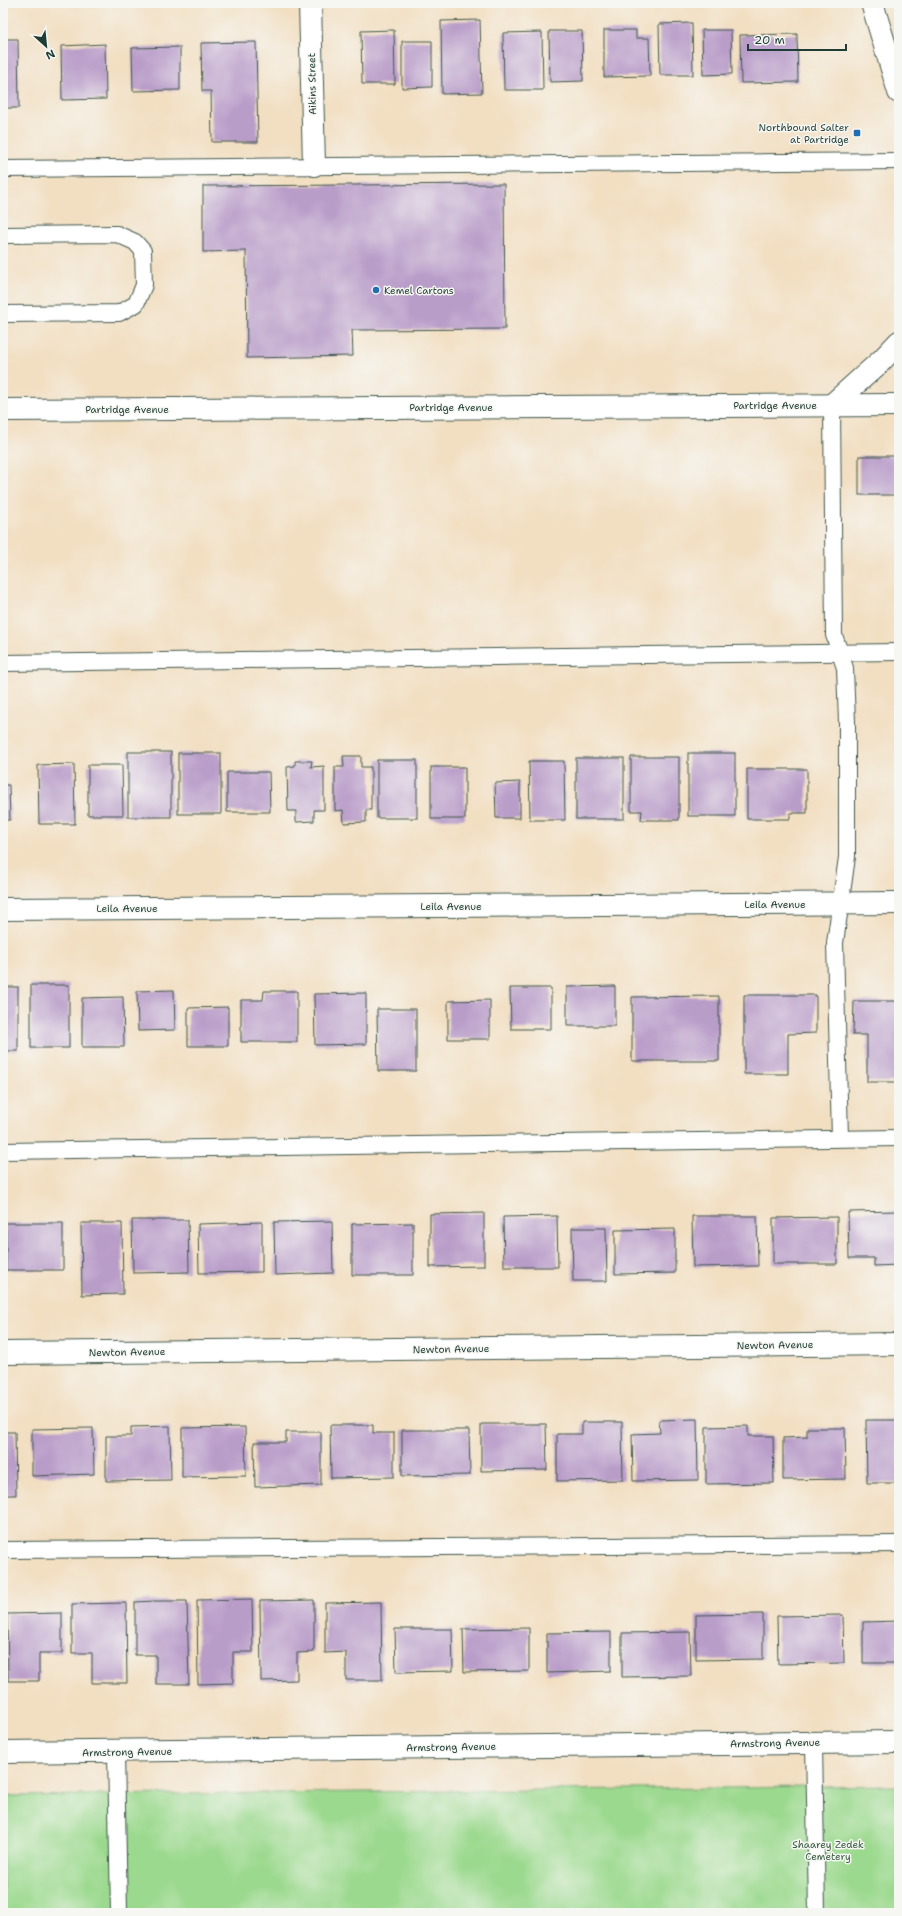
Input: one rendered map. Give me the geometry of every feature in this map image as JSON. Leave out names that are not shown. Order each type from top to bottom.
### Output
[{"type":"main road","name":"Aikins Street","points":[[310,3],[314,165]]},
{"type":"main road","points":[[872,3],[899,92]]},
{"type":"main road","points":[[832,405],[899,342]]},
{"type":"main road","name":"Partridge Avenue","points":[[3,410],[899,405]]},
{"type":"main road","name":"Leila Avenue","points":[[3,909],[899,903]]},
{"type":"main road","name":"Newton Avenue","points":[[3,1353],[899,1344]]},
{"type":"main road","name":"Armstrong Avenue","points":[[3,1752],[116,1752],[899,1742]]},
{"type":"lane","points":[[3,169],[314,165],[899,161]]},
{"type":"lane","points":[[3,235],[117,234],[135,242],[143,251],[144,285],[136,304],[118,313],[3,314]]},
{"type":"lane","points":[[832,405],[834,635],[845,668],[847,753],[847,857],[835,943],[840,1138]]},
{"type":"lane","points":[[3,663],[899,652]]},
{"type":"lane","points":[[3,1151],[899,1138]]},
{"type":"lane","points":[[3,1550],[899,1544]]},
{"type":"lane","points":[[814,1742],[817,1913]]},
{"type":"lane","points":[[116,1752],[119,1913]]},
{"type":"green space","name":"Shaarey Zedek Cemetery","points":[[899,1786],[899,1913],[3,1913],[3,1796]]},
{"type":"building","points":[[480,20],[482,93],[442,94],[441,21]]},
{"type":"building","points":[[692,23],[693,75],[660,75],[659,24]]},
{"type":"building","points":[[394,30],[395,84],[362,84],[361,31]]},
{"type":"building","points":[[604,30],[636,30],[636,38],[649,38],[650,76],[604,77]]},
{"type":"building","points":[[702,30],[731,30],[732,74],[703,75]]},
{"type":"building","points":[[549,31],[582,31],[583,81],[550,82]]},
{"type":"building","points":[[542,32],[543,90],[504,90],[503,33]]},
{"type":"building","points":[[797,34],[798,82],[741,83],[740,35]]},
{"type":"building","points":[[3,39],[18,39],[19,108],[3,108]]},
{"type":"building","points":[[402,41],[432,41],[432,87],[402,88]]},
{"type":"building","points":[[256,42],[258,142],[212,142],[211,91],[202,91],[201,43]]},
{"type":"building","points":[[105,44],[106,99],[62,100],[61,46]]},
{"type":"building","points":[[180,47],[180,90],[133,91],[132,48]]},
{"type":"building","name":"Kemel Cartons","points":[[504,184],[505,329],[352,330],[353,356],[247,358],[246,251],[203,252],[203,186]]},
{"type":"building","points":[[859,456],[899,456],[899,495],[859,495]]},
{"type":"building","points":[[128,752],[171,752],[171,817],[128,817]]},
{"type":"building","points":[[178,753],[221,753],[221,814],[178,814]]},
{"type":"building","points":[[688,753],[735,753],[735,816],[688,816]]},
{"type":"building","points":[[343,756],[361,756],[361,767],[371,767],[371,810],[366,810],[366,822],[344,823],[343,810],[335,811],[335,767],[344,767]]},
{"type":"building","points":[[631,757],[679,757],[679,820],[641,820],[642,811],[631,811]]},
{"type":"building","points":[[576,758],[624,758],[624,819],[576,819]]},
{"type":"building","points":[[377,760],[417,760],[417,818],[377,818]]},
{"type":"building","points":[[295,761],[312,761],[311,767],[324,766],[324,810],[314,810],[314,821],[296,822],[296,811],[288,811],[287,767],[295,766]]},
{"type":"building","points":[[529,761],[564,761],[565,820],[530,820]]},
{"type":"building","points":[[74,764],[75,824],[39,824],[38,765]]},
{"type":"building","points":[[88,765],[122,765],[123,815],[88,815]]},
{"type":"building","points":[[431,767],[465,767],[465,819],[431,819]]},
{"type":"building","points":[[747,769],[807,769],[807,813],[790,813],[790,819],[747,819]]},
{"type":"building","points":[[227,772],[269,772],[270,812],[227,812]]},
{"type":"building","points":[[520,782],[520,818],[496,818],[495,783]]},
{"type":"building","points":[[3,785],[9,785],[10,820],[3,820]]},
{"type":"building","points":[[31,985],[69,985],[69,1048],[31,1048]]},
{"type":"building","points":[[615,986],[615,1026],[567,1026],[567,987]]},
{"type":"building","points":[[3,987],[18,987],[18,1051],[3,1051]]},
{"type":"building","points":[[510,988],[551,988],[551,1029],[511,1029]]},
{"type":"building","points":[[174,990],[175,1030],[138,1031],[137,991]]},
{"type":"building","points":[[264,991],[297,991],[297,1042],[241,1042],[241,1000],[263,1000]]},
{"type":"building","points":[[366,993],[366,1044],[315,1045],[314,994]]},
{"type":"building","points":[[744,995],[816,995],[816,1033],[788,1034],[788,1074],[744,1074]]},
{"type":"building","points":[[719,996],[719,1061],[632,1061],[632,997]]},
{"type":"building","points":[[123,997],[124,1047],[82,1047],[82,998]]},
{"type":"building","points":[[490,1000],[490,1039],[448,1039],[448,1001]]},
{"type":"building","points":[[854,1001],[899,1001],[899,1082],[867,1082],[867,1035],[853,1035]]},
{"type":"building","points":[[228,1007],[228,1046],[188,1046],[188,1008]]},
{"type":"building","points":[[377,1009],[416,1009],[416,1071],[378,1071]]},
{"type":"building","points":[[899,1211],[899,1265],[874,1266],[874,1258],[849,1258],[848,1212]]},
{"type":"building","points":[[484,1213],[484,1266],[430,1267],[430,1214]]},
{"type":"building","points":[[557,1216],[558,1267],[504,1267],[503,1217]]},
{"type":"building","points":[[692,1216],[757,1216],[758,1266],[693,1267]]},
{"type":"building","points":[[837,1217],[837,1264],[773,1264],[773,1218]]},
{"type":"building","points":[[132,1220],[188,1220],[189,1272],[133,1273]]},
{"type":"building","points":[[332,1221],[333,1273],[275,1275],[274,1222]]},
{"type":"building","points":[[262,1222],[262,1272],[199,1273],[198,1224]]},
{"type":"building","points":[[6,1223],[63,1223],[63,1270],[6,1270]]},
{"type":"building","points":[[81,1223],[122,1223],[123,1294],[82,1295]]},
{"type":"building","points":[[413,1223],[413,1275],[352,1275],[352,1224]]},
{"type":"building","points":[[572,1228],[606,1228],[607,1281],[573,1281]]},
{"type":"building","points":[[675,1229],[675,1273],[615,1274],[615,1230]]},
{"type":"building","points":[[697,1419],[698,1480],[633,1481],[632,1434],[660,1433],[659,1420]]},
{"type":"building","points":[[866,1420],[899,1420],[899,1483],[867,1483]]},
{"type":"building","points":[[582,1422],[622,1422],[623,1480],[557,1481],[557,1434],[582,1434]]},
{"type":"building","points":[[481,1424],[546,1424],[547,1470],[481,1471]]},
{"type":"building","points":[[330,1425],[373,1425],[373,1433],[394,1433],[394,1477],[331,1478]]},
{"type":"building","points":[[170,1426],[171,1480],[106,1481],[106,1436],[131,1436],[131,1427]]},
{"type":"building","points":[[748,1426],[748,1436],[773,1436],[774,1483],[706,1484],[706,1427]]},
{"type":"building","points":[[245,1427],[246,1476],[182,1477],[182,1428]]},
{"type":"building","points":[[93,1428],[94,1474],[32,1476],[32,1429]]},
{"type":"building","points":[[807,1428],[845,1428],[846,1479],[783,1480],[783,1438],[807,1437]]},
{"type":"building","points":[[402,1430],[469,1430],[470,1475],[402,1476]]},
{"type":"building","points":[[3,1432],[15,1432],[16,1495],[3,1495]]},
{"type":"building","points":[[286,1432],[321,1432],[321,1485],[255,1487],[254,1442],[286,1442]]},
{"type":"building","points":[[252,1599],[253,1652],[233,1652],[233,1683],[198,1684],[197,1600]]},
{"type":"building","points":[[314,1600],[314,1652],[297,1653],[297,1680],[261,1681],[260,1601]]},
{"type":"building","points":[[187,1601],[189,1684],[156,1684],[156,1655],[135,1655],[135,1602]]},
{"type":"building","points":[[381,1602],[382,1680],[346,1680],[346,1652],[325,1653],[325,1603]]},
{"type":"building","points":[[126,1603],[127,1683],[92,1683],[92,1653],[72,1653],[72,1604]]},
{"type":"building","points":[[62,1613],[62,1653],[39,1653],[39,1681],[8,1681],[7,1614]]},
{"type":"building","points":[[763,1614],[763,1659],[696,1660],[696,1615]]},
{"type":"building","points":[[843,1615],[844,1663],[778,1664],[777,1616]]},
{"type":"building","points":[[899,1621],[899,1663],[863,1663],[863,1622]]},
{"type":"building","points":[[529,1628],[529,1671],[464,1672],[463,1629]]},
{"type":"building","points":[[395,1629],[452,1629],[453,1671],[396,1672]]},
{"type":"building","points":[[611,1632],[611,1671],[547,1673],[547,1633]]},
{"type":"building","points":[[690,1632],[691,1676],[622,1677],[622,1633]]},
{"type":"place","name":"Northbound Salter at Partridge","points":[[857,133]]},
{"type":"place","name":"Kemel Cartons","points":[[376,290]]}]
